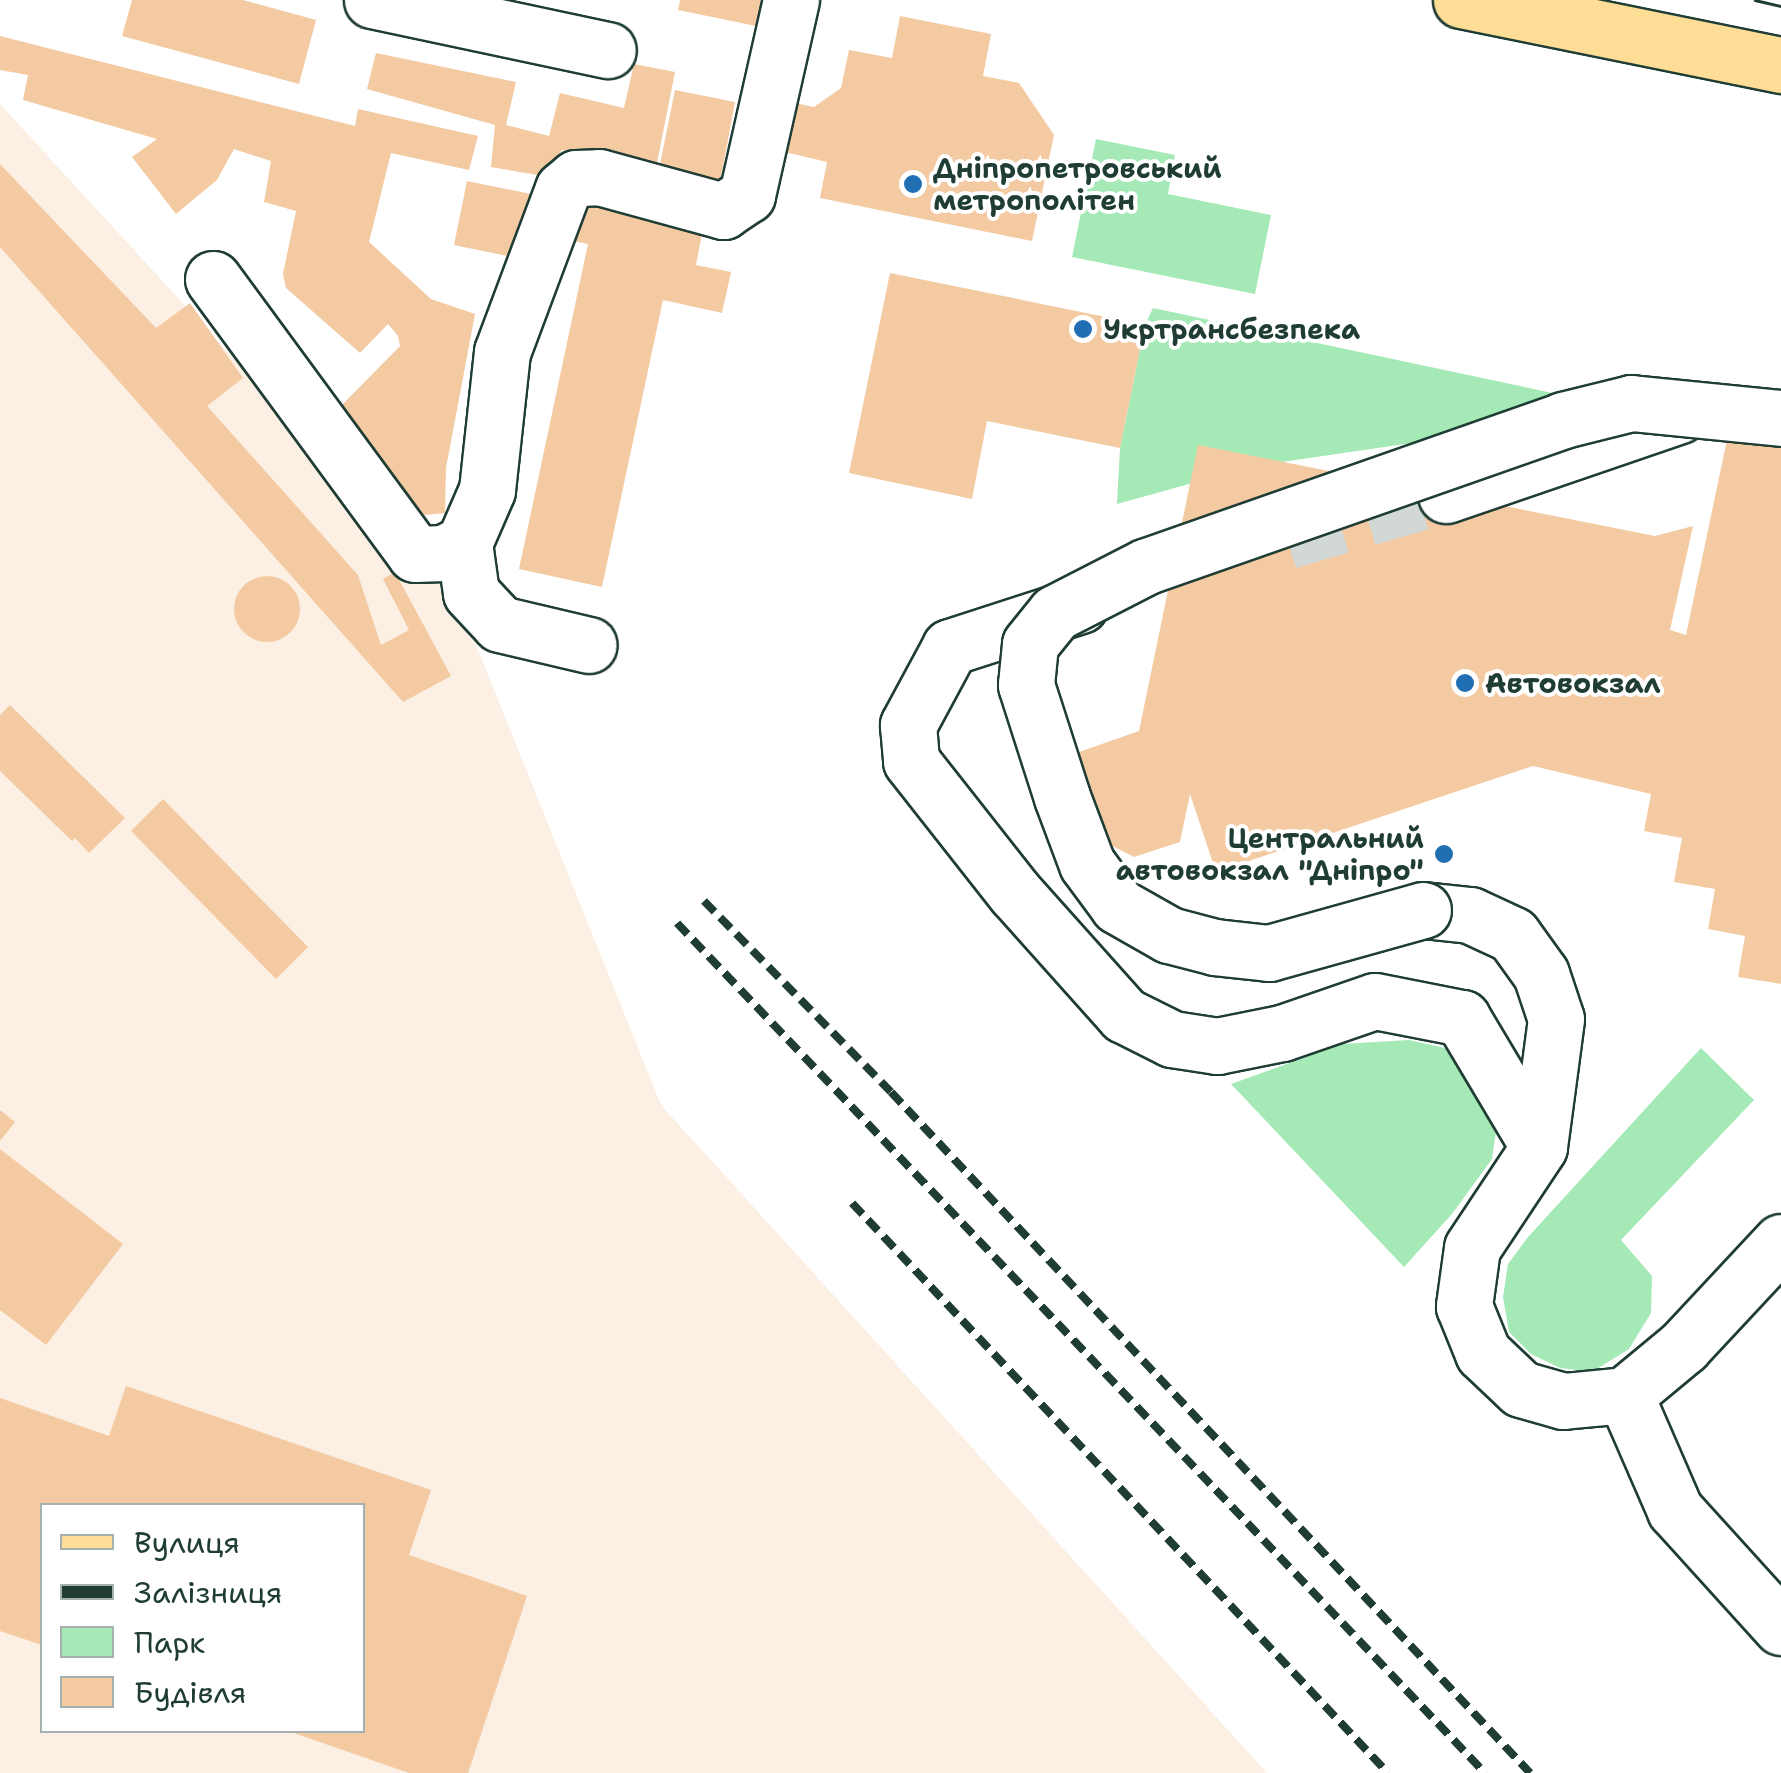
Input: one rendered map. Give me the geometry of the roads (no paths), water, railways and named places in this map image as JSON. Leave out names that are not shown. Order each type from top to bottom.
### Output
[{"type":"main road","points":[[1461,0],[1781,65]]},
{"type":"street","points":[[372,0],[608,50]]},
{"type":"street","points":[[590,645],[500,624],[471,592],[464,543],[487,490],[502,352],[563,189],[576,178],[599,177],[723,211],[747,195],[792,0]]},
{"type":"street","points":[[1718,52],[1781,78]]},
{"type":"street","points":[[213,279],[415,554],[444,553],[464,543]]},
{"type":"street","points":[[1781,418],[1631,404],[1562,420],[1147,566],[1056,613],[1030,644],[1026,685],[1087,864],[1118,906],[1168,934],[1215,947],[1269,953],[1423,910],[1470,916],[1512,935],[1541,974],[1556,1018],[1540,1147],[1472,1248],[1464,1306],[1483,1353],[1521,1389],[1564,1400],[1625,1396],[1684,1346],[1781,1242]]},
{"type":"street","points":[[1446,495],[1673,414],[1781,435]]},
{"type":"street","points":[[1170,576],[950,646],[908,724],[910,761],[1015,893],[1124,1014],[1172,1039],[1217,1046],[1282,1033],[1376,1001],[1462,1018],[1540,1147]]},
{"type":"street","points":[[1625,1396],[1675,1510],[1781,1627]]},
{"type":"tunnel","points":[[1288,541],[1446,495]]},
{"type":"tram line","points":[[1755,0],[1781,6]]},
{"type":"railway","points":[[704,901],[891,1092],[1530,1773]]},
{"type":"railway","points":[[677,923],[1485,1773]]},
{"type":"railway","points":[[852,1203],[1388,1773]]},
{"type":"place","name":"Дніпропетровський метрополітен","points":[[913,184]]},
{"type":"place","name":"Укртрансбезпека","points":[[1083,329]]},
{"type":"place","name":"Автовокзал","points":[[1465,683]]},
{"type":"place","name":"Центральний автовокзал \"Дніпро\"","points":[[1444,854]]}]
